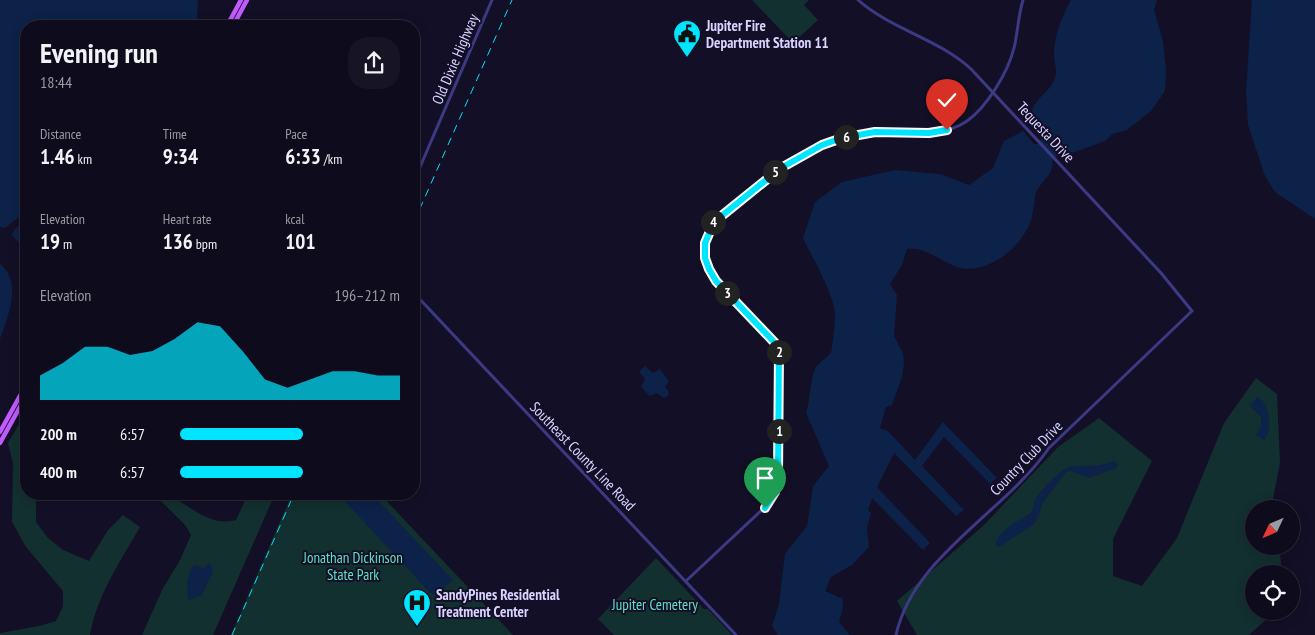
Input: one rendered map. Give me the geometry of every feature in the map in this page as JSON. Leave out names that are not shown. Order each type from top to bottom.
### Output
[{"type":"main road","points":[[236,20],[247,0]]},
{"type":"main road","points":[[239,2],[240,14]]},
{"type":"main road","points":[[230,20],[239,2]]},
{"type":"main road","points":[[0,432],[20,396]]},
{"type":"main road","points":[[0,443],[20,407]]},
{"type":"street","name":"Old Dixie Highway","points":[[420,167],[492,0]]},
{"type":"street","name":"Tequesta Drive","points":[[858,0],[888,22],[947,49],[971,69],[1161,272],[1192,311]]},
{"type":"street","points":[[686,581],[765,508],[775,492],[778,476],[778,348],[711,275],[704,252],[709,230],[722,213],[781,168],[809,151],[855,135],[885,131],[935,132],[960,125],[975,114],[1003,76],[1012,54],[1023,0]]},
{"type":"street","name":"Southeast County Line Road","points":[[420,300],[736,635]]},
{"type":"street","name":"Country Club Drive","points":[[896,635],[905,608],[926,574],[1034,469],[1049,448],[1192,311]]},
{"type":"green space","points":[[752,0],[809,0],[804,5],[818,20],[793,43]]},
{"type":"green space","points":[[1256,378],[1277,394],[1280,463],[1273,500],[1245,500],[1245,555],[1280,555],[1281,565],[1245,565],[1245,620],[1266,620],[1249,635],[917,635],[897,601],[984,525],[1058,447],[1099,418],[1152,461],[1113,539],[1113,576],[1142,586],[1177,538],[1224,423]]},
{"type":"green space","points":[[20,422],[20,500],[36,500],[36,522],[48,538],[63,550],[89,561],[108,530],[123,515],[140,527],[104,592],[93,620],[90,635],[0,635],[0,633],[56,621],[63,606],[63,591],[26,547],[12,522],[13,463],[8,443]]},
{"type":"green space","points":[[160,500],[178,500],[203,516],[213,520],[224,521],[236,520],[245,500],[272,500],[213,635],[142,635],[162,590],[180,560],[191,535],[186,526]]},
{"type":"green space","name":"Jonathan Dickinson State Park","points":[[289,500],[386,500],[513,635],[231,635]]},
{"type":"green space","name":"Jupiter Cemetery","points":[[656,558],[704,609],[708,609],[732,635],[614,635],[598,619]]},
{"type":"water","points":[[0,0],[198,0],[197,20],[20,20],[20,216],[5,228],[0,227]]},
{"type":"water","points":[[1071,0],[1157,0],[1154,10],[1163,41],[1166,71],[1165,91],[1151,111],[1127,130],[1112,134],[1105,141],[1075,152],[1058,154],[1052,160],[1051,171],[1036,192],[1032,217],[1027,230],[1012,249],[1003,256],[993,263],[971,269],[953,266],[921,250],[907,249],[902,265],[890,284],[897,295],[894,336],[903,353],[904,363],[902,377],[892,405],[886,407],[880,428],[889,432],[915,460],[943,422],[997,478],[990,484],[944,437],[922,466],[964,510],[956,516],[894,453],[877,487],[930,543],[923,550],[872,498],[868,510],[871,513],[867,528],[869,547],[852,565],[831,577],[825,591],[840,598],[842,597],[843,607],[839,622],[850,635],[778,635],[772,626],[779,604],[785,554],[807,526],[813,486],[829,466],[806,413],[814,371],[831,353],[835,319],[831,296],[803,238],[815,202],[842,182],[895,170],[940,174],[969,185],[993,168],[1004,141],[1023,131],[1034,144],[1038,144],[1042,137],[1032,123],[1032,111],[1037,101],[1053,83],[1055,78],[1055,41]]},
{"type":"water","points":[[1252,0],[1315,0],[1315,219],[1275,192],[1265,176],[1248,125],[1246,91]]},
{"type":"water","points":[[20,225],[20,244],[12,235],[14,230]]},
{"type":"water","points":[[0,264],[7,271],[11,280],[12,300],[0,339]]},
{"type":"water","points":[[645,366],[653,373],[660,369],[669,381],[665,387],[669,392],[668,396],[663,398],[657,393],[650,396],[641,387],[645,379],[639,372]]},
{"type":"water","points":[[1257,397],[1265,404],[1269,417],[1269,430],[1264,440],[1256,435],[1261,426],[1261,417],[1250,406]]},
{"type":"water","points":[[1113,461],[1118,463],[1116,468],[1089,478],[1071,471],[1066,472],[1042,504],[1039,515],[1033,525],[999,547],[996,545],[997,540],[1004,531],[1031,512],[1037,497],[1048,483],[1062,471],[1075,466],[1100,465]]},
{"type":"water","points":[[344,500],[378,500],[453,580],[435,595],[431,594]]},
{"type":"water","points":[[209,563],[213,573],[202,594],[188,600],[187,582],[192,566],[196,565],[203,569]]},
{"type":"railway","points":[[420,208],[512,0]]},
{"type":"railway","points":[[232,635],[291,500]]},
{"type":"place","name":"Jupiter Fire Department Station 11","points":[[687,58]]},
{"type":"place","name":"SandyPines Residential Treatment Center","points":[[417,627]]},
{"type":"route","points":[[765,508],[775,492],[778,476],[779,350],[775,343],[711,275],[704,252],[709,230],[722,213],[781,168],[799,156],[822,145],[842,138],[875,132],[900,130],[929,133],[947,130]]}]
